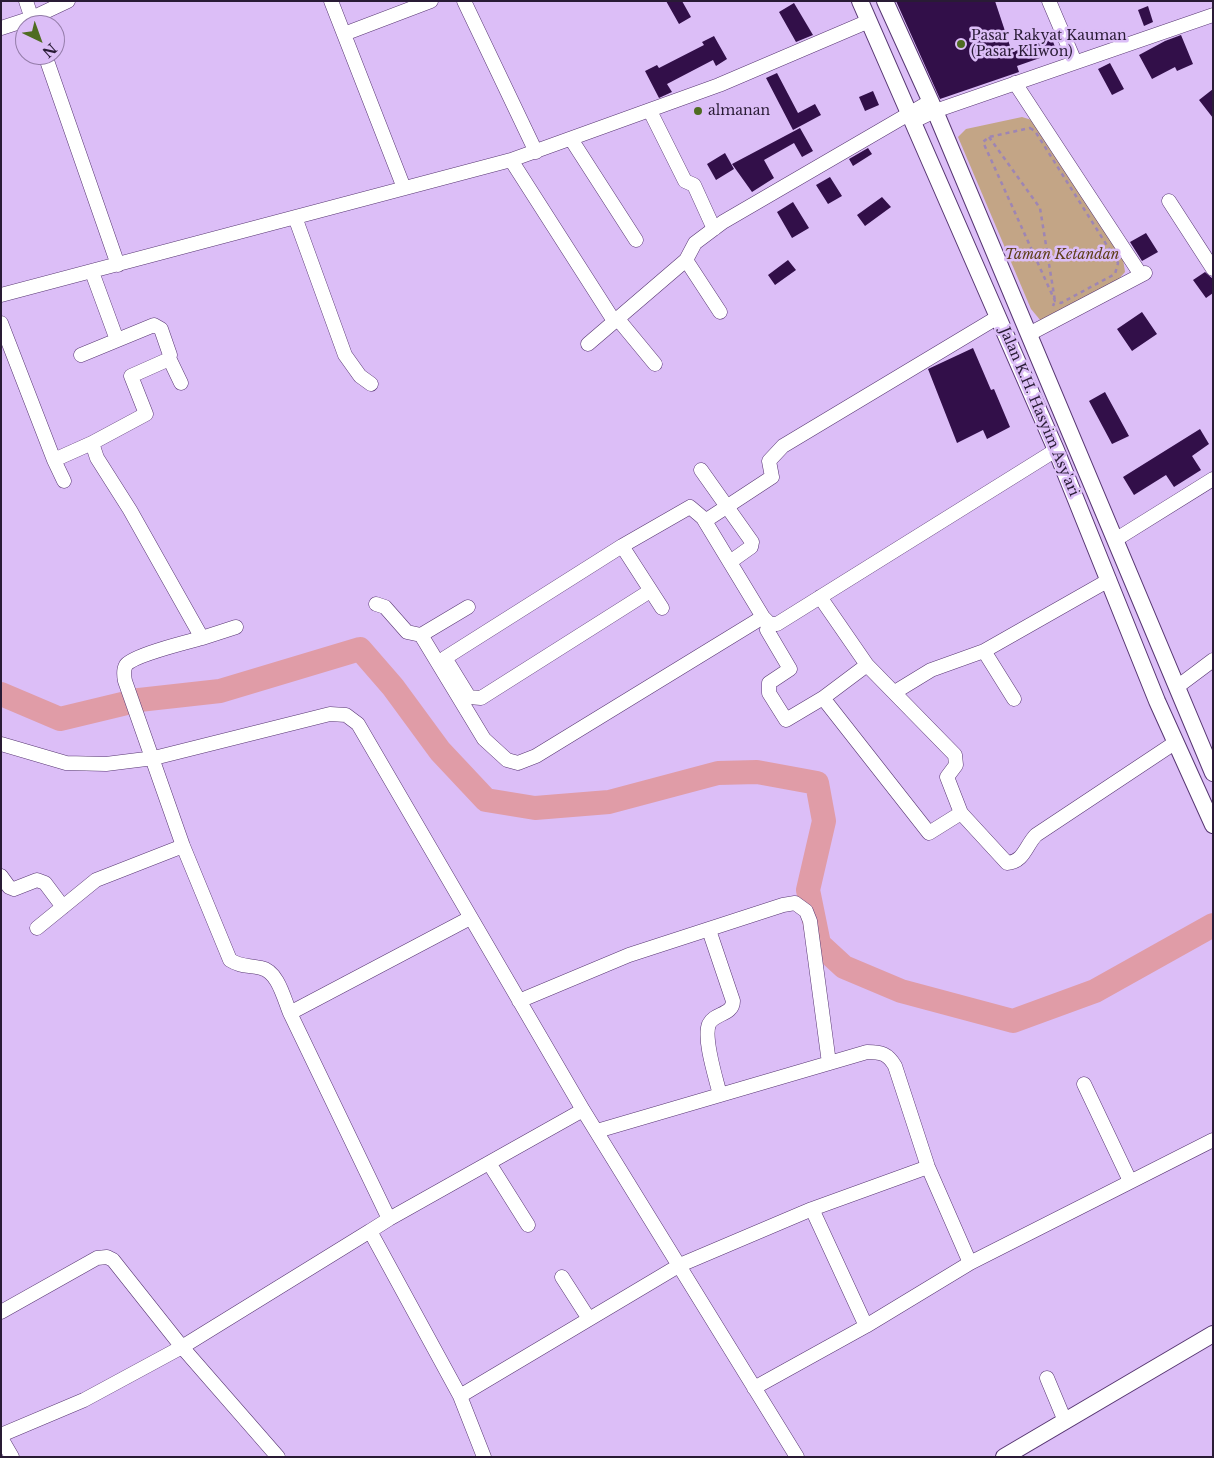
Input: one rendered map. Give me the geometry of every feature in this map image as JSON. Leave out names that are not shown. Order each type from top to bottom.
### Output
[{"type":"main road","name":"Jalan K.H. Hasyim Asy'ari","points":[[860,1],[1056,450],[1108,580],[1213,825]]},
{"type":"main road","name":"Jalan K.H. Hasyim Asy'ari","points":[[885,1],[933,106],[1213,773]]},
{"type":"main road","points":[[1004,1457],[1213,1334]]},
{"type":"street","points":[[26,1],[31,15]]},
{"type":"street","points":[[45,15],[68,1]]},
{"type":"street","points":[[331,1],[404,188]]},
{"type":"street","points":[[344,34],[431,1]]},
{"type":"street","points":[[464,1],[536,152]]},
{"type":"street","points":[[1049,1],[1075,62]]},
{"type":"street","points":[[588,344],[686,260],[696,242],[714,228],[769,194],[912,117],[933,106],[1015,83],[1213,14]]},
{"type":"street","points":[[1,295],[511,160],[719,85],[868,21]]},
{"type":"street","points":[[1,28],[15,25]]},
{"type":"street","points":[[48,65],[118,265]]},
{"type":"street","points":[[1015,83],[1143,274],[1029,334]]},
{"type":"street","points":[[650,111],[685,181],[694,185],[714,228]]},
{"type":"street","points":[[571,139],[636,240]]},
{"type":"street","points":[[511,160],[615,319],[655,364]]},
{"type":"street","points":[[1169,201],[1213,269]]},
{"type":"street","points":[[295,217],[346,355],[360,376],[371,384]]},
{"type":"street","points":[[686,260],[720,312]]},
{"type":"street","points":[[92,272],[117,340]]},
{"type":"street","points":[[705,521],[772,477],[769,461],[783,446],[998,317]]},
{"type":"street","points":[[1,323],[54,460],[64,481]]},
{"type":"street","points":[[81,355],[158,325],[170,355],[169,358],[181,383]]},
{"type":"street","points":[[54,460],[92,443],[146,414],[131,376],[169,358]]},
{"type":"street","points":[[92,443],[97,458],[130,510],[202,638]]},
{"type":"street","points":[[441,660],[484,739],[507,760],[518,764],[536,756],[766,621],[777,624],[1056,450]]},
{"type":"street","points":[[701,470],[728,506],[753,545],[730,562]]},
{"type":"street","points":[[1115,540],[1213,479]]},
{"type":"street","points":[[441,660],[622,546],[690,507],[696,509],[705,521],[766,621],[767,630],[790,669],[769,683],[769,693],[776,707],[786,720],[823,698],[867,665]]},
{"type":"street","points":[[622,546],[662,608]]},
{"type":"street","points":[[895,692],[931,670],[984,651],[1108,580]]},
{"type":"street","points":[[376,604],[385,607],[407,632],[421,635],[469,697],[481,698],[650,591]]},
{"type":"street","points":[[820,597],[867,665],[895,692],[954,756],[956,764],[947,777],[961,813],[1007,864],[1014,863],[1026,852],[1029,842],[1036,835],[1176,742]]},
{"type":"street","points":[[421,635],[468,607]]},
{"type":"street","points":[[236,627],[138,658],[126,665],[124,674],[183,846],[230,960],[239,966],[263,968],[270,972],[278,982],[290,1013],[389,1219]]},
{"type":"street","points":[[984,651],[1014,699]]},
{"type":"street","points":[[1177,687],[1213,660]]},
{"type":"street","points":[[823,698],[929,833],[961,813]]},
{"type":"street","points":[[1,744],[66,763],[106,764],[154,758],[330,714],[346,715],[358,724],[368,736],[470,918],[583,1110],[798,1457]]},
{"type":"street","points":[[37,928],[96,880],[183,846]]},
{"type":"street","points":[[1,876],[9,888],[14,890],[37,880],[46,883],[63,907]]},
{"type":"street","points":[[519,1001],[629,955],[783,904],[795,903],[802,906],[806,911],[810,922],[829,1063]]},
{"type":"street","points":[[290,1013],[470,918]]},
{"type":"street","points":[[709,930],[733,1000],[729,1010],[711,1021],[708,1027],[708,1039],[720,1094]]},
{"type":"street","points":[[597,1132],[829,1063],[868,1052],[880,1052],[890,1057],[895,1066],[928,1167],[970,1263]]},
{"type":"street","points":[[1084,1084],[1130,1181]]},
{"type":"street","points":[[12,1457],[1,1436],[84,1400],[182,1347],[389,1219],[583,1110]]},
{"type":"street","points":[[754,1388],[866,1326],[970,1263],[1213,1140]]},
{"type":"street","points":[[489,1163],[528,1225]]},
{"type":"street","points":[[460,1396],[680,1265],[812,1209],[928,1167]]},
{"type":"street","points":[[812,1209],[866,1326]]},
{"type":"street","points":[[370,1231],[460,1396],[484,1457]]},
{"type":"street","points":[[2,1310],[97,1258],[108,1257],[113,1260],[182,1347],[278,1457]]},
{"type":"street","points":[[562,1277],[589,1319]]},
{"type":"street","points":[[1047,1378],[1065,1421]]},
{"type":"path","points":[[1030,128],[1036,132],[1118,263],[1115,274],[1061,302],[1055,301],[983,142],[989,137],[1030,128]]},
{"type":"path","points":[[989,137],[1040,208],[1055,301]]},
{"type":"green space","name":"Taman Ketandan","points":[[1022,117],[1035,121],[1123,259],[1125,272],[1116,282],[1041,321],[1031,309],[958,137],[966,129]]},
{"type":"building","points":[[666,1],[682,1],[691,17],[679,24]]},
{"type":"building","name":"Pasar Rakyat Kauman (Pasar Kliwon)","points":[[896,1],[995,1],[1012,52],[1052,39],[1057,52],[1017,66],[1019,72],[940,99]]},
{"type":"building","points":[[794,3],[813,35],[796,42],[779,12]]},
{"type":"building","points":[[1148,6],[1153,22],[1144,26],[1138,10]]},
{"type":"building","points":[[1181,35],[1193,64],[1177,71],[1175,67],[1152,79],[1139,55]]},
{"type":"building","points":[[714,36],[727,59],[716,66],[713,60],[667,84],[672,92],[659,98],[645,71],[657,65],[659,68],[704,45],[702,42]]},
{"type":"building","points":[[1110,63],[1124,89],[1112,95],[1098,69]]},
{"type":"building","points":[[777,73],[798,113],[815,104],[821,115],[793,130],[766,78]]},
{"type":"building","points":[[1213,89],[1213,118],[1199,100]]},
{"type":"building","points":[[873,91],[879,105],[865,111],[859,97]]},
{"type":"building","points":[[800,128],[813,151],[802,157],[794,143],[764,160],[774,178],[752,192],[732,164]]},
{"type":"building","points":[[868,148],[872,154],[853,166],[849,159]]},
{"type":"building","points":[[725,153],[734,169],[716,180],[707,164]]},
{"type":"building","points":[[830,177],[842,196],[828,204],[816,185]]},
{"type":"building","points":[[882,197],[891,207],[865,226],[857,215]]},
{"type":"building","points":[[793,202],[809,228],[792,238],[777,212]]},
{"type":"building","points":[[1146,233],[1158,252],[1142,261],[1130,242]]},
{"type":"building","points":[[788,260],[796,270],[775,285],[768,275]]},
{"type":"building","points":[[1205,272],[1213,279],[1213,293],[1206,298],[1193,280]]},
{"type":"building","points":[[1142,312],[1157,334],[1132,351],[1117,329]]},
{"type":"building","points":[[973,348],[991,390],[994,389],[1010,427],[987,439],[983,430],[957,443],[928,369]]},
{"type":"building","points":[[1105,392],[1129,436],[1112,444],[1089,401]]},
{"type":"building","points":[[1200,429],[1209,444],[1192,456],[1201,470],[1174,487],[1166,475],[1134,495],[1123,477]]},
{"type":"waterway","points":[[1,694],[60,719],[139,700],[220,691],[360,649],[393,687],[440,751],[486,800],[535,808],[609,802],[718,773],[757,772],[817,783],[824,821],[808,890],[819,944],[844,967],[901,991],[1013,1021],[1095,991],[1213,925]]},
{"type":"place","name":"Pasar Rakyat Kauman (Pasar Kliwon)","points":[[961,44]]},
{"type":"place","name":"almanan","points":[[698,111]]}]
